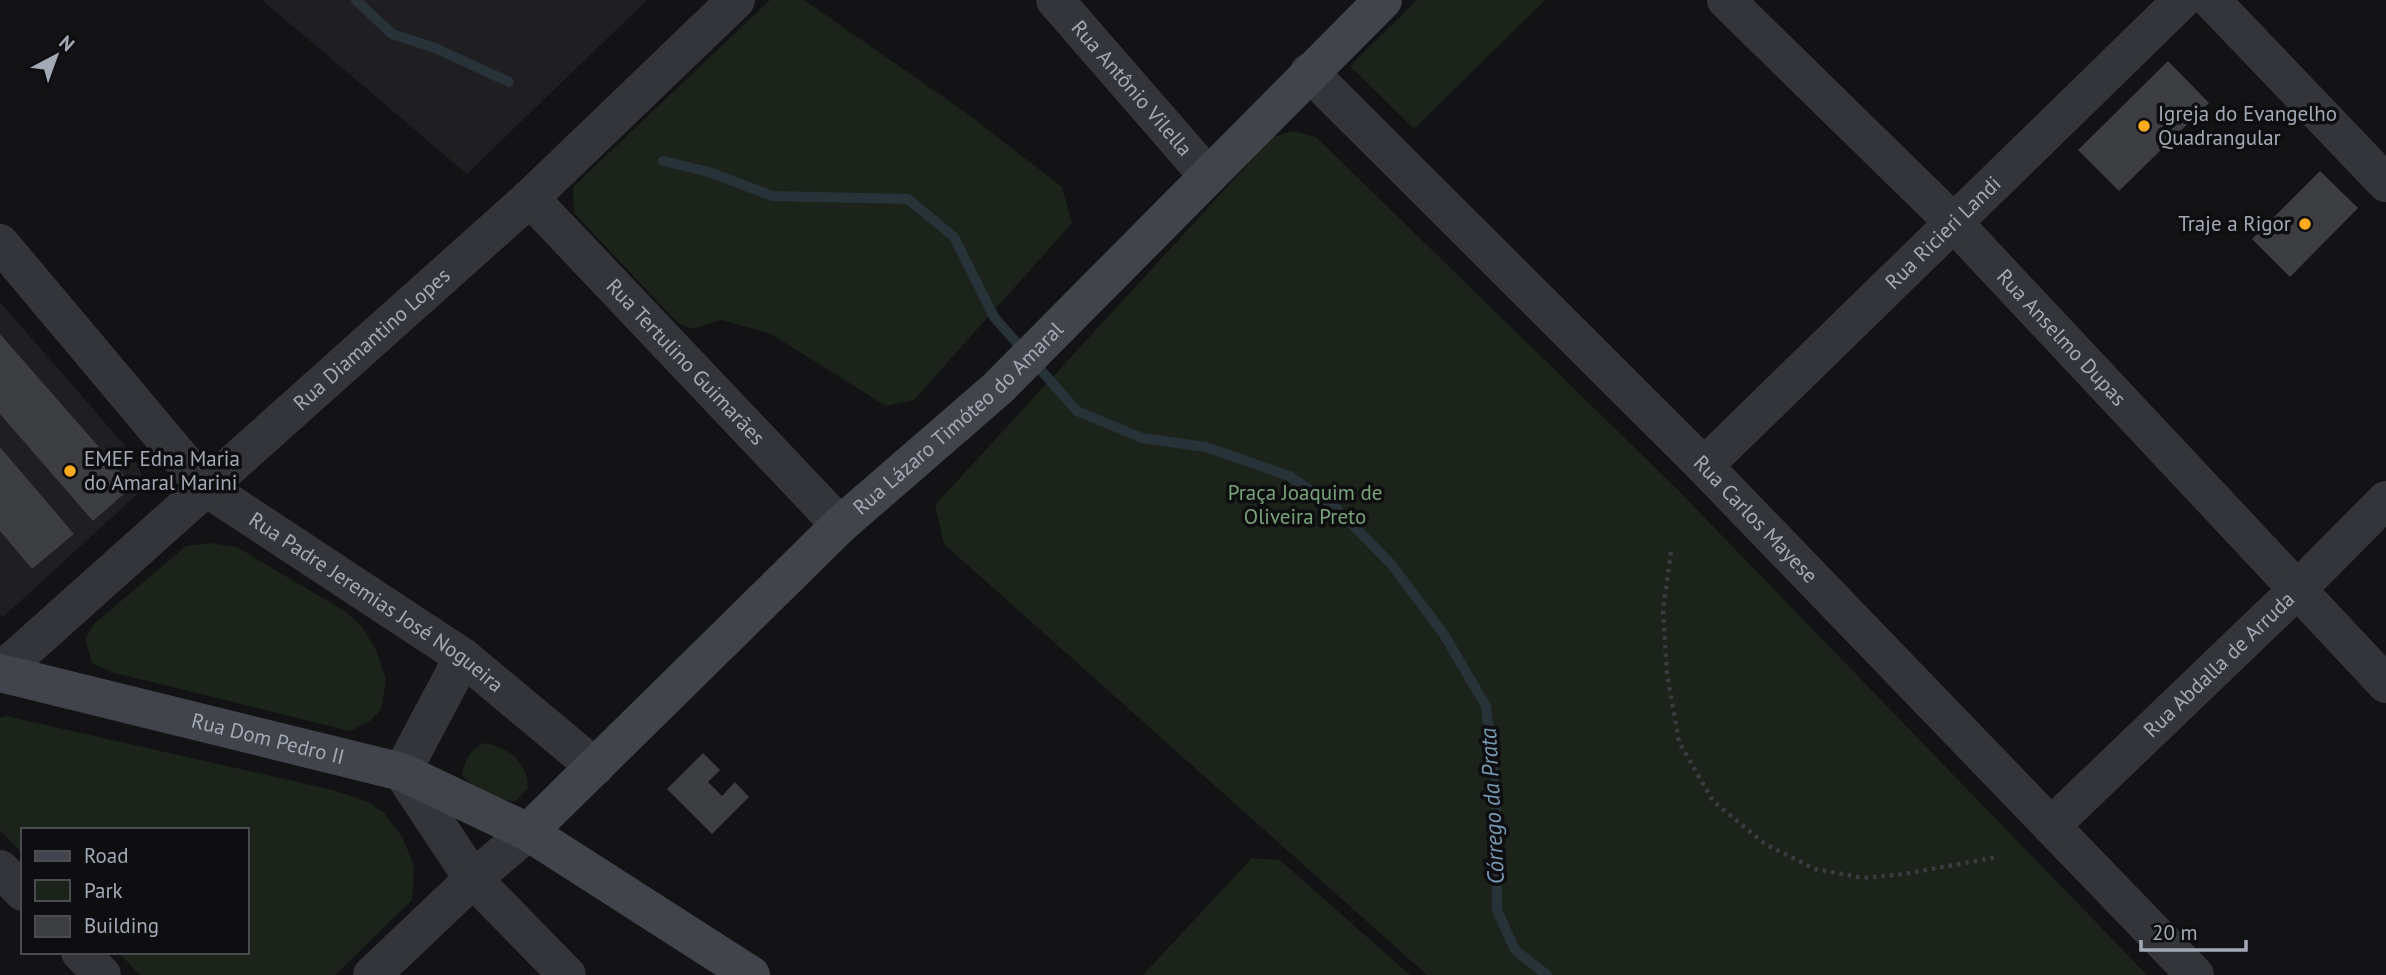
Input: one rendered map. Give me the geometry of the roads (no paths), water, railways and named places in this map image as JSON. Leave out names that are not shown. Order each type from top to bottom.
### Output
[{"type":"main road","name":"Rua Lázaro Timóteo do Amaral","points":[[528,832],[840,525],[998,388],[1070,318],[1309,72],[1383,0]]},
{"type":"main road","name":"Rua Dom Pedro II","points":[[0,672],[402,772],[528,832],[751,975]]},
{"type":"street","name":"Rua Diamantino Lopes","points":[[0,672],[530,198],[736,0]]},
{"type":"street","name":"Rua Antônio Vilella","points":[[1055,0],[1208,176]]},
{"type":"street","name":"Rua Anselmo Dupas","points":[[1726,0],[1953,222],[2386,684]]},
{"type":"street","name":"Rua Ricieri Landi","points":[[1704,466],[2182,0]]},
{"type":"street","points":[[2211,0],[2386,183]]},
{"type":"street","name":"Rua Carlos Mayese","points":[[1309,72],[1704,466],[2195,975]]},
{"type":"street","name":"Rua Tertulino Guimarães","points":[[530,198],[840,525]]},
{"type":"street","name":"Rua Padre Jeremias José Nogueira","points":[[0,243],[205,488],[463,657],[594,767]]},
{"type":"street","name":"Rua Abdalla de Arruda","points":[[2051,826],[2297,590],[2386,500]]},
{"type":"street","points":[[463,657],[402,772],[473,879],[567,975]]},
{"type":"street","points":[[372,975],[473,879],[528,832]]},
{"type":"street","points":[[0,869],[21,890]]},
{"type":"street","points":[[82,954],[102,975]]},
{"type":"waterway","name":"Córrego da Prata","points":[[356,0],[392,34],[435,48],[509,82]]},
{"type":"waterway","name":"Córrego da Prata","points":[[663,161],[709,172],[772,196],[908,199],[954,237],[994,317],[1077,411],[1142,438],[1206,447],[1289,476],[1335,507],[1391,564],[1443,633],[1486,706],[1496,793],[1497,910],[1515,950],[1547,975]]},
{"type":"place","name":"Igreja do Evangelho Quadrangular","points":[[2144,126]]},
{"type":"place","name":"Traje a Rigor","points":[[2305,224]]},
{"type":"place","name":"EMEF Edna Maria do Amaral Marini","points":[[70,471]]},
{"type":"park label","name":"Praça Joaquim de Oliveira Preto","points":[[1305,505]]}]
